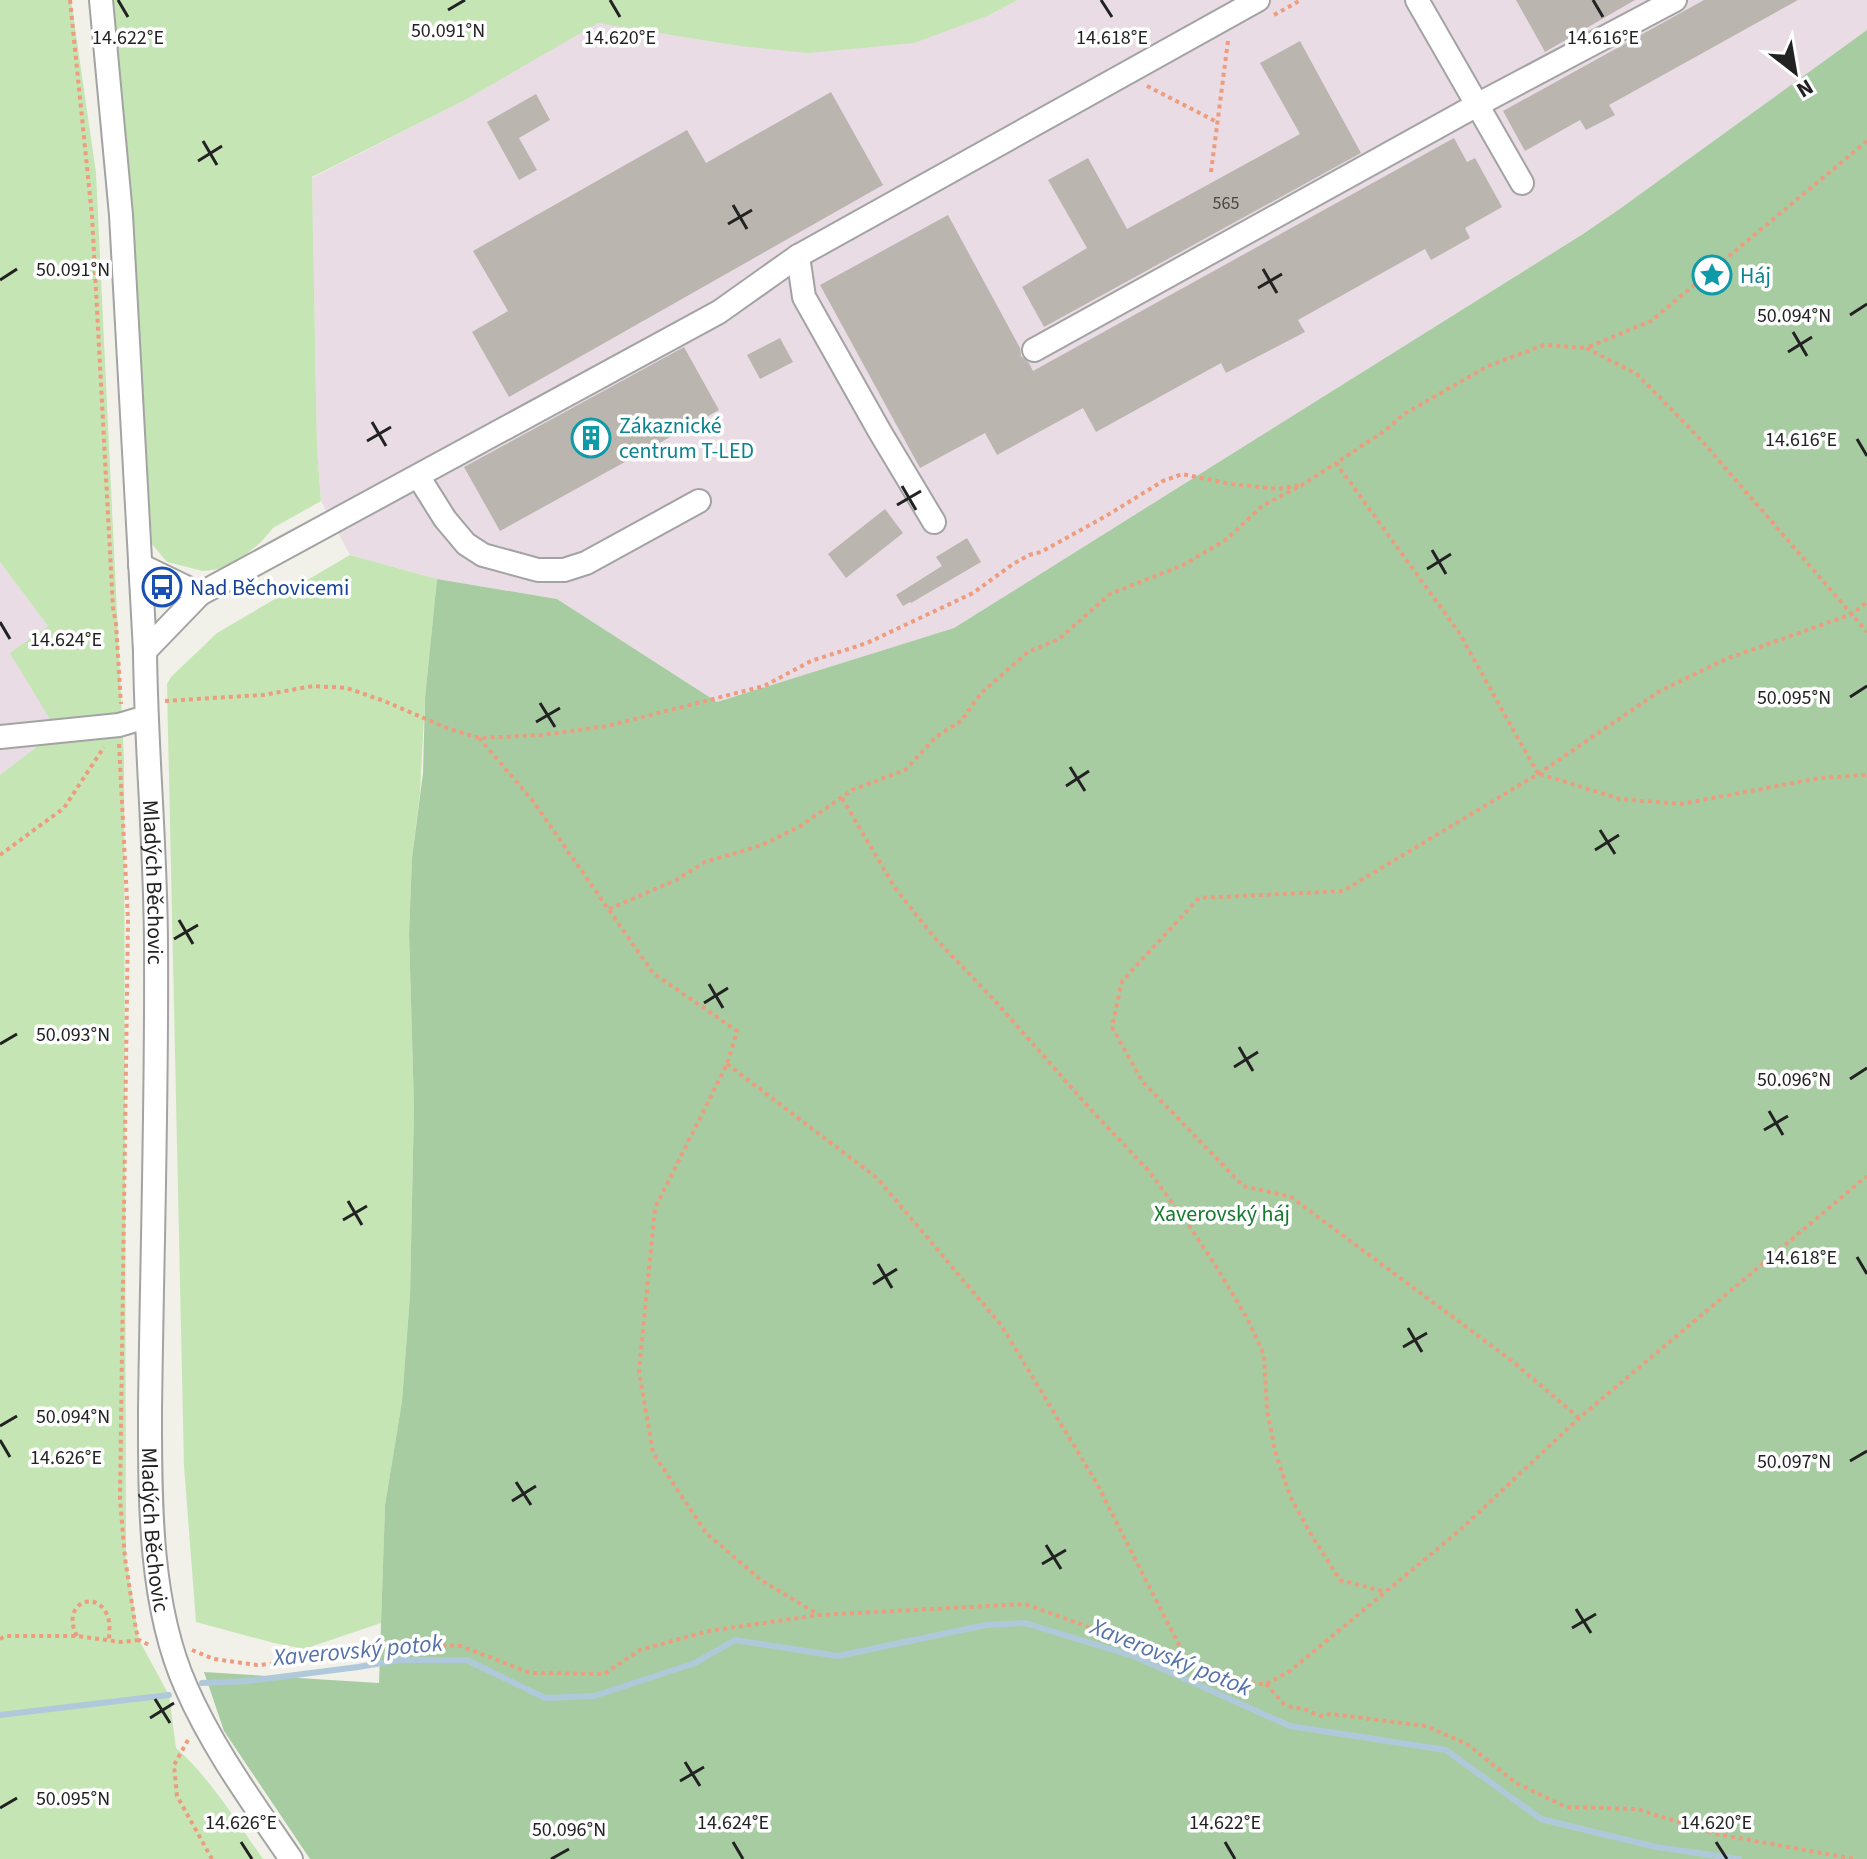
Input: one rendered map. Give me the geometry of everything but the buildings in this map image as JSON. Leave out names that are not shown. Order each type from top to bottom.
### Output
[{"type":"street","name":"Mladých Běchovic","points":[[101,0],[122,229],[145,651],[156,947],[150,1410],[153,1543],[169,1640],[184,1685],[221,1754],[291,1859]]},
{"type":"street","points":[[145,651],[200,594],[719,312],[798,256],[1258,0]]},
{"type":"street","points":[[1417,0],[1522,183]]},
{"type":"street","points":[[1034,350],[1477,105],[1675,0]]},
{"type":"street","points":[[798,256],[804,297],[934,522]]},
{"type":"street","points":[[418,476],[445,519],[466,544],[483,555],[538,570],[564,570],[586,563],[699,501]]},
{"type":"street","points":[[140,565],[200,594]]},
{"type":"street","points":[[0,737],[119,725],[146,717]]},
{"type":"path","points":[[70,0],[92,216],[121,702],[119,725],[128,920],[120,1499],[125,1558],[139,1640]]},
{"type":"path","points":[[1211,172],[1232,14]]},
{"type":"path","points":[[1147,86],[1217,122]]},
{"type":"path","points":[[1586,348],[1651,321],[1867,141]]},
{"type":"path","points":[[608,909],[676,880],[705,862],[762,845],[799,827],[852,790],[905,770],[937,736],[961,721],[982,692],[1028,652],[1059,639],[1110,594],[1183,565],[1227,539],[1262,506],[1336,463],[1386,430],[1404,414],[1488,366],[1544,345],[1586,348],[1637,374],[1702,441],[1867,632]]},
{"type":"path","points":[[1336,463],[1458,631],[1538,774],[1620,799],[1681,804],[1820,778],[1867,775]]},
{"type":"path","points":[[146,717],[162,701],[263,695],[313,686],[347,688],[479,738],[542,735],[607,726],[764,686],[811,661],[867,643],[973,593],[1013,564],[1041,552],[1163,481],[1182,474],[1277,489],[1302,485]]},
{"type":"path","points":[[1579,1418],[1512,1361],[1291,1197],[1243,1186],[1142,1081],[1112,1027],[1122,981],[1199,898],[1343,891],[1538,774],[1660,691],[1726,659],[1852,614],[1867,602]]},
{"type":"path","points":[[0,855],[64,808],[119,725]]},
{"type":"path","points":[[479,738],[533,801],[653,973],[737,1031],[727,1064],[655,1208],[639,1371],[653,1453],[706,1533],[761,1580],[819,1615]]},
{"type":"path","points":[[842,798],[895,888],[934,937],[1149,1171],[1190,1227],[1247,1318],[1264,1355],[1267,1410],[1275,1451],[1296,1508],[1340,1580],[1386,1592]]},
{"type":"path","points":[[727,1064],[877,1178],[1001,1325],[1096,1482],[1188,1663]]},
{"type":"path","points":[[189,1649],[214,1659],[257,1665],[324,1660],[351,1646],[461,1646],[530,1673],[604,1674],[640,1650],[708,1631],[819,1615],[1025,1604],[1188,1663],[1233,1684],[1266,1684],[1290,1671],[1459,1531],[1579,1418],[1867,1176]]},
{"type":"path","points":[[77,1636],[71,1619],[73,1611],[82,1603],[94,1601],[102,1605],[109,1622],[109,1641]]},
{"type":"path","points":[[0,1639],[5,1636],[77,1636],[121,1642],[139,1640],[157,1648]]},
{"type":"path","points":[[1266,1684],[1284,1704],[1320,1716],[1331,1714],[1426,1726],[1467,1744],[1516,1783],[1566,1807],[1637,1809],[1716,1834],[1855,1859]]},
{"type":"path","points":[[188,1729],[188,1741],[174,1765],[177,1796],[212,1859]]},
{"type":"shaded area","points":[[1018,0],[1867,0],[1867,31],[1583,234],[954,628],[717,702],[557,599],[437,579],[350,555],[321,501],[317,449],[312,178],[465,100],[598,22],[739,46],[987,16]]},
{"type":"shaded area","points":[[0,562],[48,626],[57,731],[0,775]]},
{"type":"green space","points":[[0,0],[71,0],[96,173],[124,760],[126,1558],[139,1640],[169,1695],[176,1748],[212,1787],[263,1859],[0,1859],[0,775],[57,731],[10,653],[48,626],[0,562]]},
{"type":"green space","points":[[110,0],[1018,0],[987,16],[914,43],[808,53],[739,46],[598,23],[465,100],[312,177],[317,449],[321,501],[273,528],[239,560],[219,569],[203,571],[167,562],[152,544],[134,234]]},
{"type":"green space","name":"Xaverovský háj","points":[[1867,30],[1867,1859],[310,1859],[224,1731],[204,1672],[379,1683],[385,1505],[402,1401],[410,1295],[414,1106],[409,934],[412,858],[423,773],[425,698],[437,579],[557,599],[717,702],[954,628],[1583,234]]},
{"type":"green space","points":[[350,555],[437,579],[412,858],[409,934],[414,1106],[410,1295],[402,1401],[385,1505],[381,1623],[304,1649],[196,1622],[184,1466],[167,684],[217,633]]},
{"type":"waterway","name":"Xaverovský potok","points":[[202,1683],[248,1681],[400,1660],[467,1660],[545,1698],[594,1696],[695,1663],[735,1640],[838,1656],[986,1625],[1025,1623],[1136,1657],[1290,1726],[1446,1750],[1541,1819],[1656,1847],[1739,1859]]},
{"type":"waterway","name":"Xaverovský potok","points":[[0,1715],[169,1695]]},
{"type":"place","name":"Háj","points":[[1712,275]]},
{"type":"place","name":"Zákaznické centrum T-LED","points":[[591,438]]},
{"type":"place","name":"Nad Běchovicemi","points":[[162,587]]}]
